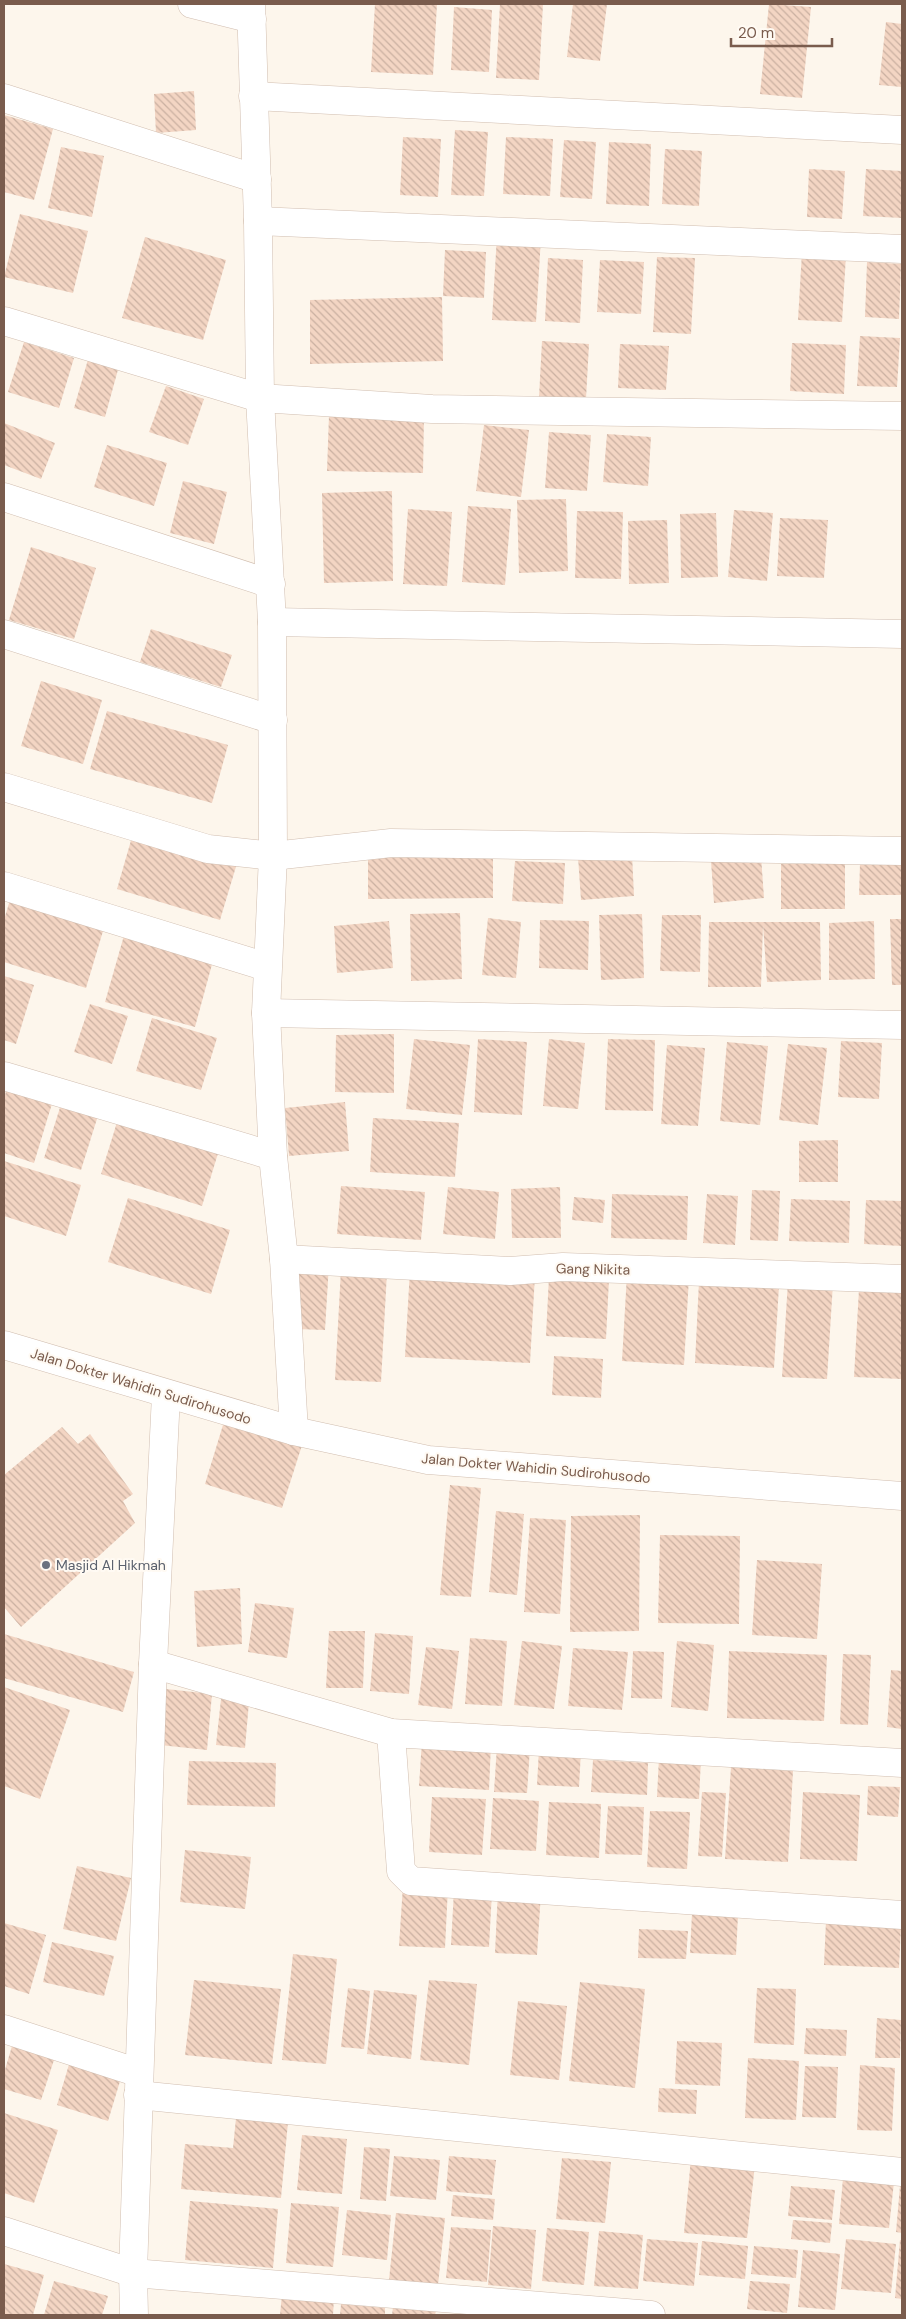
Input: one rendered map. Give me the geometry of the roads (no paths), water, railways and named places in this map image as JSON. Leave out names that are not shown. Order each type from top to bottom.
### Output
[{"type":"street","points":[[192,4],[252,12],[258,221],[260,398],[272,622],[273,856],[266,1013],[273,1156],[284,1259],[294,1431]]},
{"type":"street","points":[[253,96],[902,130]]},
{"type":"street","points":[[4,98],[257,179]]},
{"type":"street","points":[[258,221],[902,249]]},
{"type":"street","points":[[4,320],[260,398],[432,409],[902,416]]},
{"type":"street","points":[[4,497],[271,584]]},
{"type":"street","points":[[272,622],[902,634]]},
{"type":"street","points":[[4,634],[273,720]]},
{"type":"street","points":[[4,787],[208,849],[273,856],[391,843],[902,851]]},
{"type":"street","points":[[4,886],[267,967]]},
{"type":"street","points":[[266,1013],[902,1025]]},
{"type":"street","points":[[4,1076],[273,1156]]},
{"type":"street","name":"Gang Nikita","points":[[284,1259],[510,1271],[564,1267],[902,1279]]},
{"type":"street","name":"Jalan Dokter Wahidin Sudirohusodo","points":[[4,1345],[166,1395],[294,1431],[428,1460],[902,1496]]},
{"type":"street","points":[[134,2315],[133,2273],[152,1664],[166,1395]]},
{"type":"street","points":[[152,1664],[391,1733],[902,1763]]},
{"type":"street","points":[[391,1733],[401,1871],[411,1881],[902,1915]]},
{"type":"street","points":[[4,2029],[139,2084],[902,2172]]},
{"type":"street","points":[[4,2231],[133,2273],[651,2315]]},
{"type":"place","name":"Masjid Al Hikmah","points":[[46,1565]]}]
